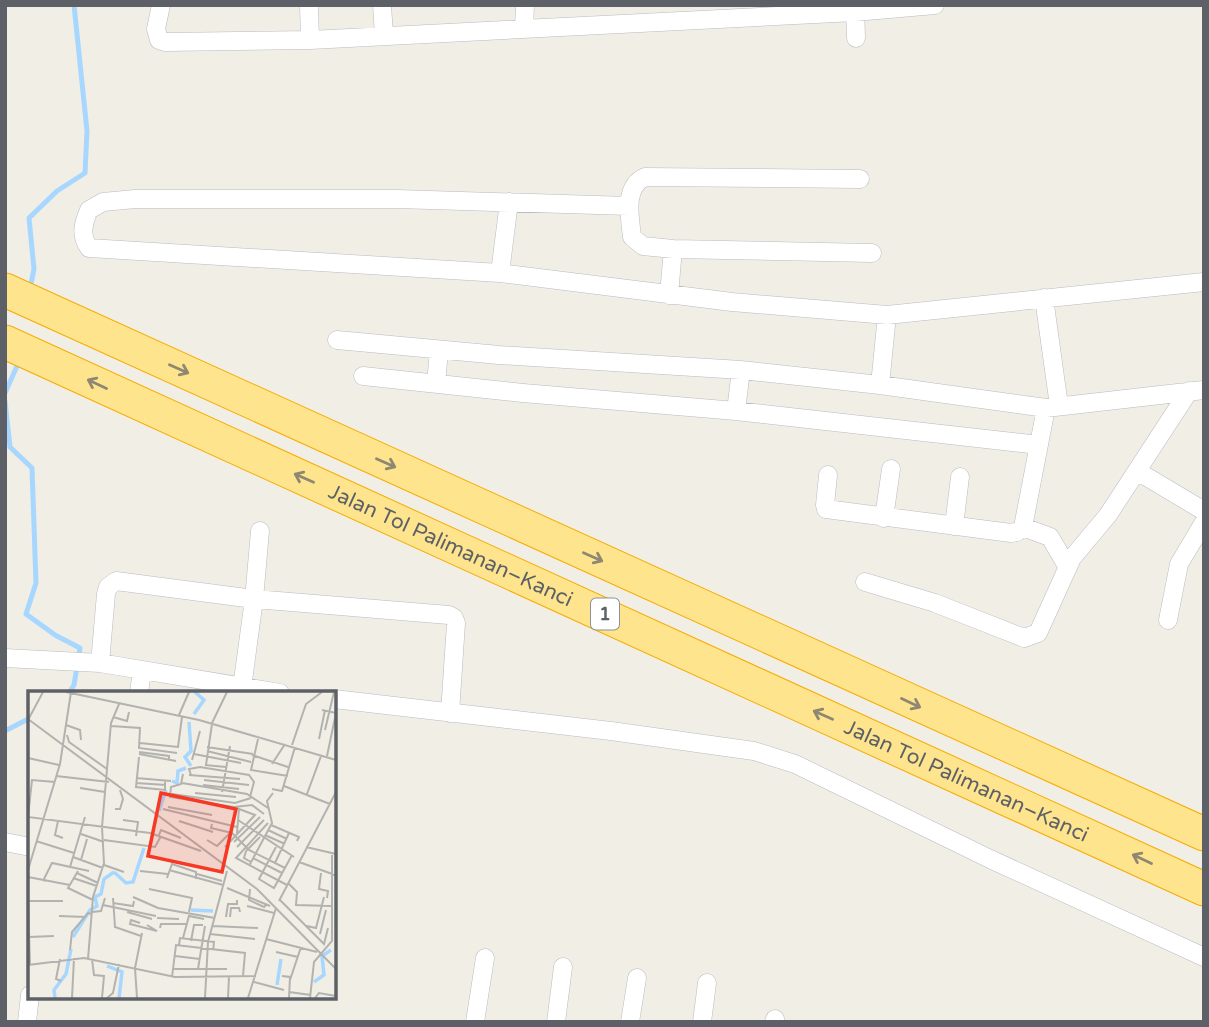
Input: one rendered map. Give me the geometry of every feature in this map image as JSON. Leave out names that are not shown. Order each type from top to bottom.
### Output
[{"type":"highway","name":"1","points":[[5,290],[1204,834]]},
{"type":"highway","name":"Jalan Tol Palimanan–Kanci","points":[[5,342],[1204,889]]},
{"type":"street","points":[[161,5],[156,29],[159,40],[310,40],[935,5]]},
{"type":"street","points":[[309,5],[310,40]]},
{"type":"street","points":[[382,5],[384,35]]},
{"type":"street","points":[[524,28],[525,5]]},
{"type":"street","points":[[855,9],[856,38]]},
{"type":"street","points":[[860,180],[645,177],[637,180],[629,206],[632,237],[643,246],[673,249],[872,253]]},
{"type":"street","points":[[629,206],[509,202],[135,199],[103,202],[89,210],[84,222],[83,239],[89,248],[500,273],[669,295],[887,315],[1204,282]]},
{"type":"street","points":[[500,273],[509,202]]},
{"type":"street","points":[[669,295],[673,249]]},
{"type":"street","points":[[828,475],[826,509],[1017,532],[1023,527],[1039,445],[1052,407],[1044,298]]},
{"type":"street","points":[[880,386],[887,315]]},
{"type":"street","points":[[337,340],[439,350],[741,370],[1052,407],[1196,390]]},
{"type":"street","points":[[436,384],[439,350]]},
{"type":"street","points":[[736,411],[741,370]]},
{"type":"street","points":[[363,376],[736,411],[1039,445]]},
{"type":"street","points":[[865,582],[935,603],[1024,638],[1038,633],[1067,566],[1108,515],[1196,390]]},
{"type":"street","points":[[884,518],[891,469]]},
{"type":"street","points":[[1137,471],[1204,511]]},
{"type":"street","points":[[954,526],[960,477]]},
{"type":"street","points":[[1168,620],[1178,564],[1204,522]]},
{"type":"street","points":[[1023,527],[1050,537],[1067,566]]},
{"type":"street","points":[[242,688],[260,531]]},
{"type":"street","points":[[96,663],[106,594],[108,587],[116,581],[254,599],[449,615],[456,623],[450,713]]},
{"type":"street","points":[[5,658],[96,663],[265,691]]},
{"type":"street","points":[[139,691],[142,670]]},
{"type":"street","points":[[336,699],[611,731],[754,751],[795,764],[990,859],[1204,957]]},
{"type":"street","points":[[5,842],[28,847]]},
{"type":"street","points":[[475,1022],[485,958]]},
{"type":"street","points":[[556,1022],[564,967]]},
{"type":"street","points":[[630,1022],[637,978]]},
{"type":"street","points":[[702,1022],[707,984]]},
{"type":"street","points":[[27,1022],[30,999]]},
{"type":"waterway","points":[[31,284],[34,269],[29,218],[57,191],[85,173],[87,131],[74,5]]},
{"type":"waterway","points":[[5,393],[17,366]]},
{"type":"waterway","points":[[5,401],[10,447],[32,468],[36,583],[26,614],[55,635],[80,648],[74,685],[70,691]]},
{"type":"waterway","points":[[5,731],[28,719]]}]
